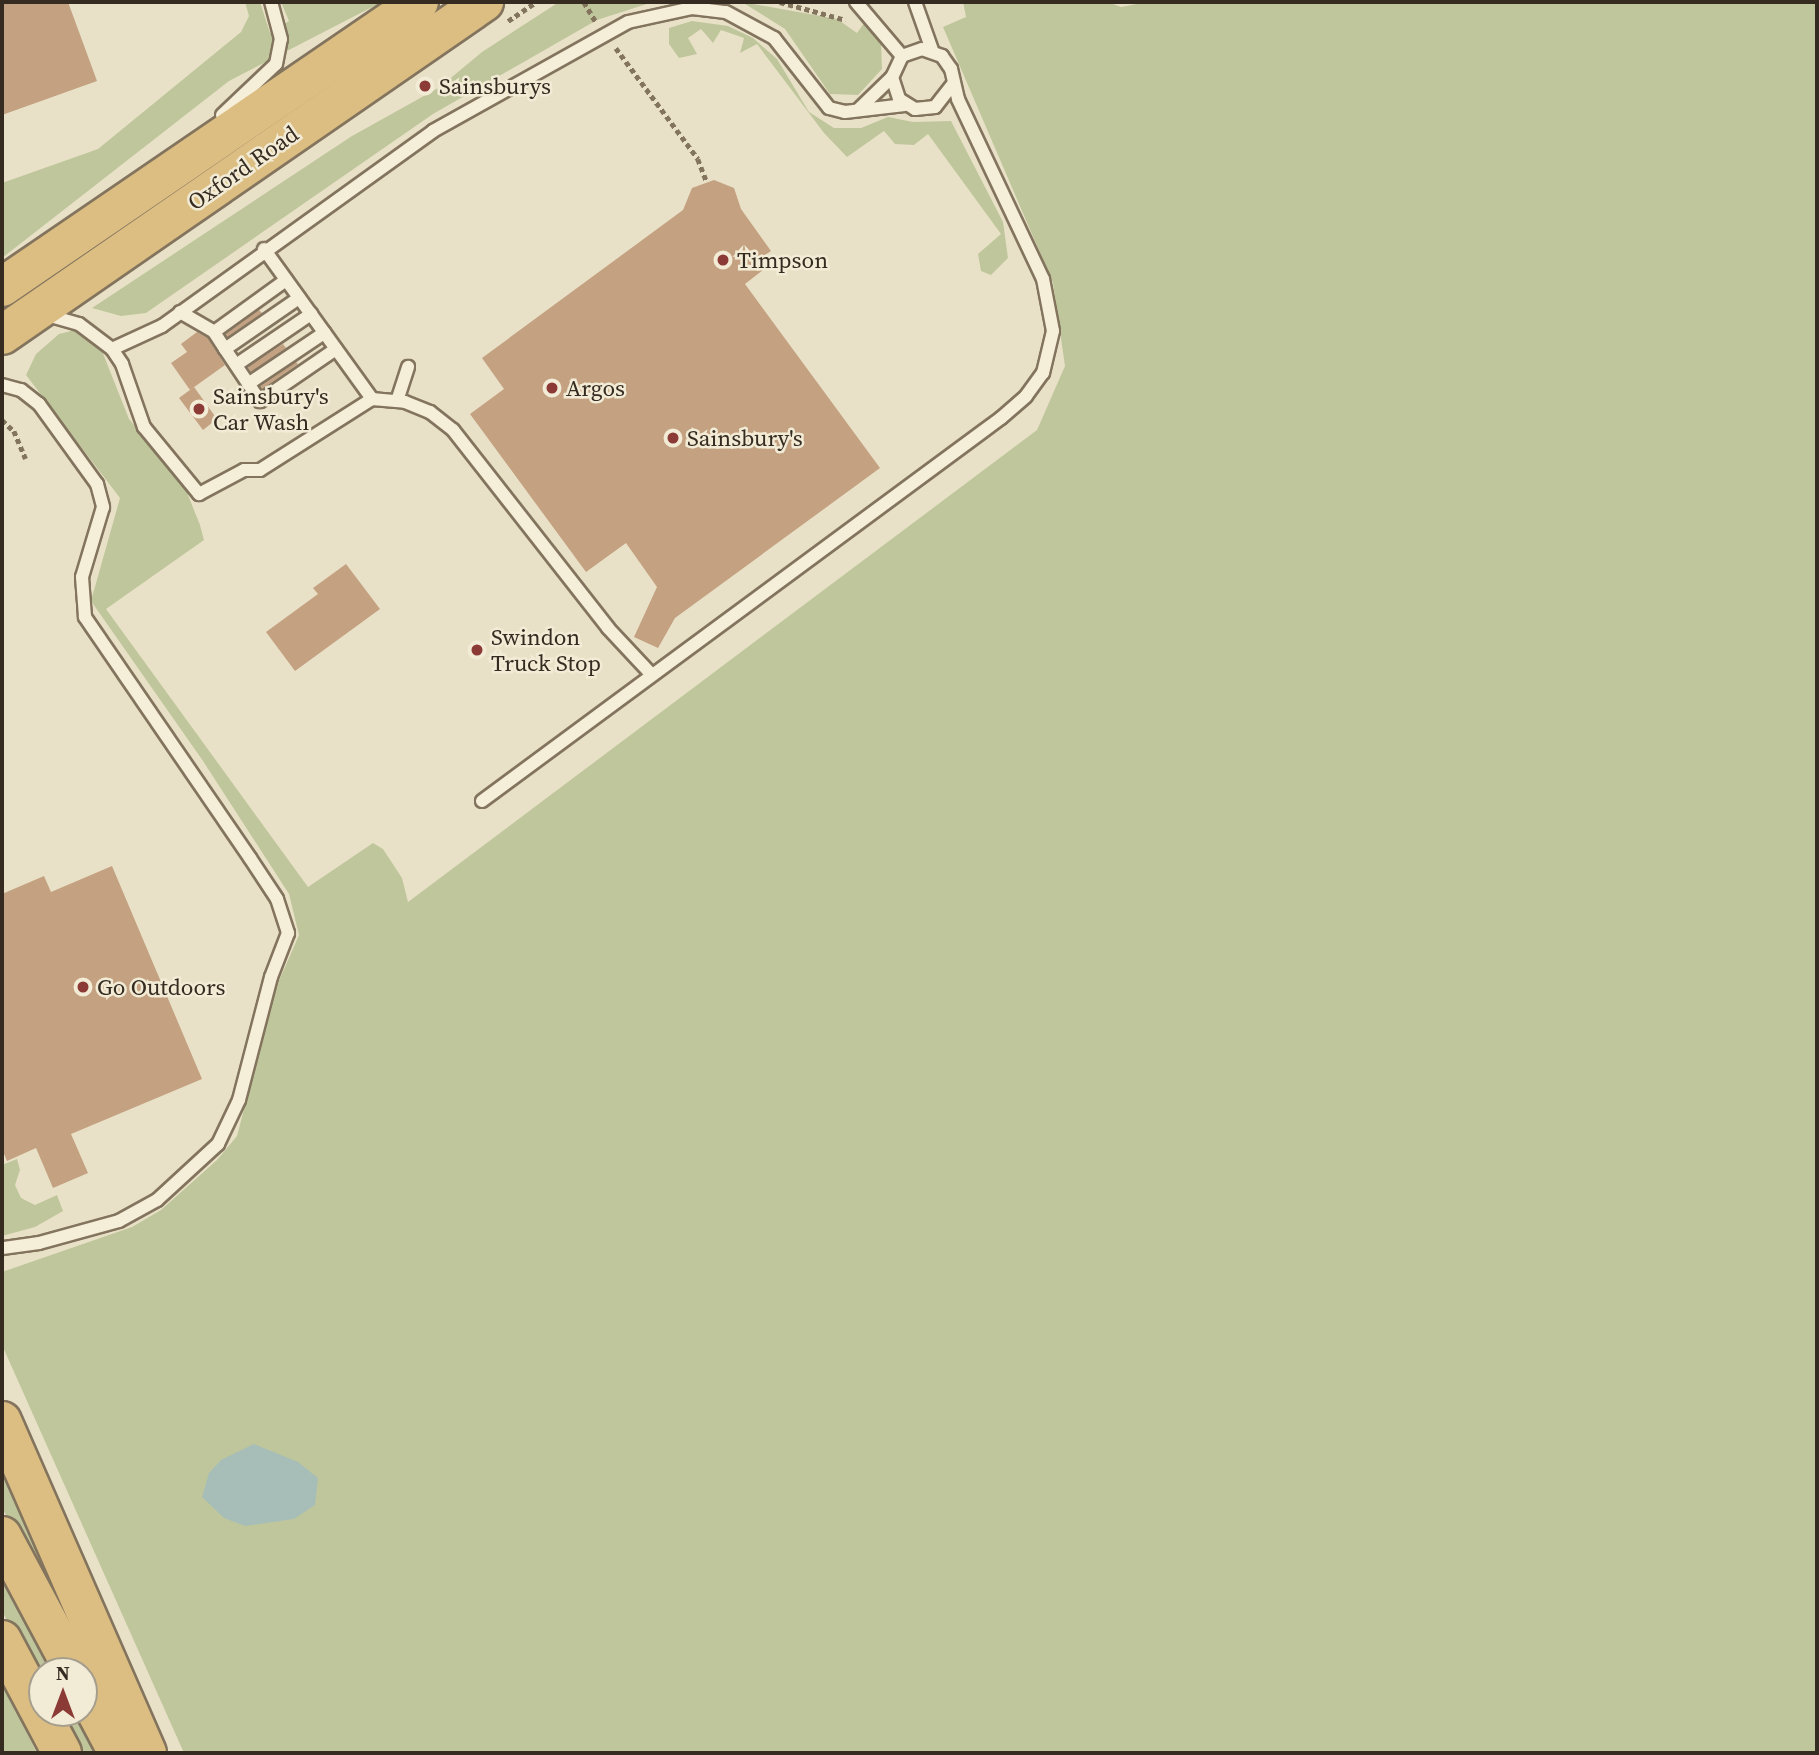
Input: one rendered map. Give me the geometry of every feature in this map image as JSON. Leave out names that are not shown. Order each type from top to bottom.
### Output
[{"type":"highway","name":"Oxford Road","points":[[2,287],[419,2]]},
{"type":"highway","name":"Oxford Road","points":[[15,326],[484,2]]},
{"type":"highway","points":[[2,1421],[147,1753]]},
{"type":"highway","points":[[2,1536],[67,1657]]},
{"type":"highway","points":[[2,1640],[62,1753]]},
{"type":"highway","points":[[98,1715],[118,1753]]},
{"type":"lane","points":[[118,209],[270,73],[281,39],[271,2]]},
{"type":"lane","points":[[482,801],[1001,418],[1027,396],[1043,373],[1053,331],[1043,279],[953,84],[947,62],[932,50],[915,2]]},
{"type":"lane","points":[[861,5],[902,56]]},
{"type":"lane","points":[[112,349],[180,312],[264,249],[424,137],[628,22],[673,10],[726,12],[774,38],[821,102],[837,111],[905,105]]},
{"type":"lane","points":[[859,109],[892,77],[902,56],[915,50],[932,50]]},
{"type":"lane","points":[[892,77],[894,93],[905,105],[915,109],[935,107],[953,84]]},
{"type":"lane","points":[[264,249],[372,399]]},
{"type":"lane","points":[[214,332],[286,280]]},
{"type":"lane","points":[[225,349],[299,298]]},
{"type":"lane","points":[[180,312],[214,332],[260,401],[336,349]]},
{"type":"lane","points":[[236,365],[311,314]]},
{"type":"lane","points":[[15,326],[53,316],[74,321],[112,349],[122,364],[145,427],[199,494],[244,470],[260,470],[372,399],[397,401],[430,412],[453,430],[599,617],[652,675]]},
{"type":"lane","points":[[248,384],[324,333]]},
{"type":"lane","points":[[397,401],[408,368]]},
{"type":"lane","points":[[2,385],[21,390],[39,404],[97,484],[103,507],[82,577],[85,617],[277,899],[288,933],[271,977],[239,1100],[218,1144],[158,1200],[119,1221],[39,1243],[2,1248]]},
{"type":"path","points":[[584,2],[698,159],[707,182]]},
{"type":"path","points":[[780,2],[830,13],[855,25],[861,5]]},
{"type":"path","points":[[2,420],[14,430],[26,459]]},
{"type":"green space","points":[[245,2],[260,2],[270,33],[289,21],[281,2],[382,2],[229,81],[2,258],[2,183],[98,149],[241,32],[249,16]]},
{"type":"green space","points":[[559,2],[653,2],[597,20],[433,114],[146,313],[121,316],[92,308],[352,136],[440,87],[482,52]]},
{"type":"green space","points":[[742,2],[837,19],[857,33],[864,23],[881,43],[882,69],[858,95],[830,94],[785,29]]},
{"type":"green space","points":[[963,2],[1108,2],[1121,7],[1147,2],[1817,2],[1817,1753],[184,1753],[2,1345],[2,1272],[132,1227],[161,1210],[217,1160],[237,1136],[275,990],[299,935],[289,894],[203,761],[91,601],[120,498],[26,375],[36,354],[59,334],[75,330],[90,337],[102,351],[129,419],[184,485],[200,525],[204,540],[106,609],[308,887],[373,843],[383,849],[402,878],[408,902],[1037,430],[1065,366],[1053,283],[943,27],[966,17]]},
{"type":"green space","points":[[692,21],[728,26],[753,38],[777,59],[809,112],[834,128],[861,128],[888,117],[913,122],[951,121],[1003,222],[1008,258],[991,275],[981,271],[978,254],[1001,234],[928,134],[914,145],[895,144],[884,131],[847,157],[824,133],[757,44],[740,53],[744,38],[721,30],[713,43],[701,29],[688,38],[697,54],[679,58],[669,44],[669,28]]},
{"type":"green space","points":[[17,1159],[20,1170],[15,1185],[21,1198],[35,1205],[57,1195],[63,1211],[35,1227],[2,1236],[2,1165]]},
{"type":"green space","points":[[2,1468],[36,1545],[78,1645],[2,1508]]},
{"type":"green space","points":[[2,1571],[48,1657],[28,1657],[28,1660],[2,1611]]},
{"type":"green space","points":[[2,1683],[37,1753],[2,1753]]},
{"type":"green space","points":[[63,1727],[87,1727],[101,1753],[77,1753]]},
{"type":"water","points":[[254,1444],[298,1462],[318,1478],[315,1505],[294,1519],[245,1526],[224,1518],[202,1497],[209,1473],[221,1460]]},
{"type":"building","points":[[2,2],[68,2],[97,81],[2,115]]},
{"type":"building","name":"Sainsbury's","points":[[714,180],[734,188],[741,209],[771,251],[756,261],[763,270],[745,284],[880,468],[675,618],[658,648],[634,637],[657,587],[626,543],[586,572],[470,414],[504,389],[482,358],[683,210],[692,188]]},
{"type":"building","points":[[259,310],[262,313],[227,337],[226,334]]},
{"type":"building","points":[[197,332],[208,338],[225,365],[190,390],[171,363],[187,352],[181,344]]},
{"type":"building","points":[[283,344],[286,348],[251,372],[248,367]]},
{"type":"building","points":[[296,362],[298,364],[262,389],[261,386]]},
{"type":"building","name":"Sainsbury's Car Wash","points":[[194,387],[217,419],[203,430],[179,398]]},
{"type":"building","points":[[346,564],[380,609],[295,671],[266,632],[318,594],[313,588]]},
{"type":"building","name":"Go Outdoors","points":[[112,866],[202,1079],[71,1134],[88,1173],[53,1188],[36,1148],[7,1161],[2,1149],[2,894],[44,876],[51,892]]},
{"type":"place","name":"Sainsburys","points":[[425,86]]},
{"type":"place","name":"Timpson","points":[[723,260]]},
{"type":"place","name":"Argos","points":[[552,388]]},
{"type":"place","name":"Sainsbury's Car Wash","points":[[199,409]]},
{"type":"place","name":"Sainsbury's","points":[[673,438]]},
{"type":"place","name":"Swindon Truck Stop","points":[[477,650]]},
{"type":"place","name":"Go Outdoors","points":[[83,987]]}]
